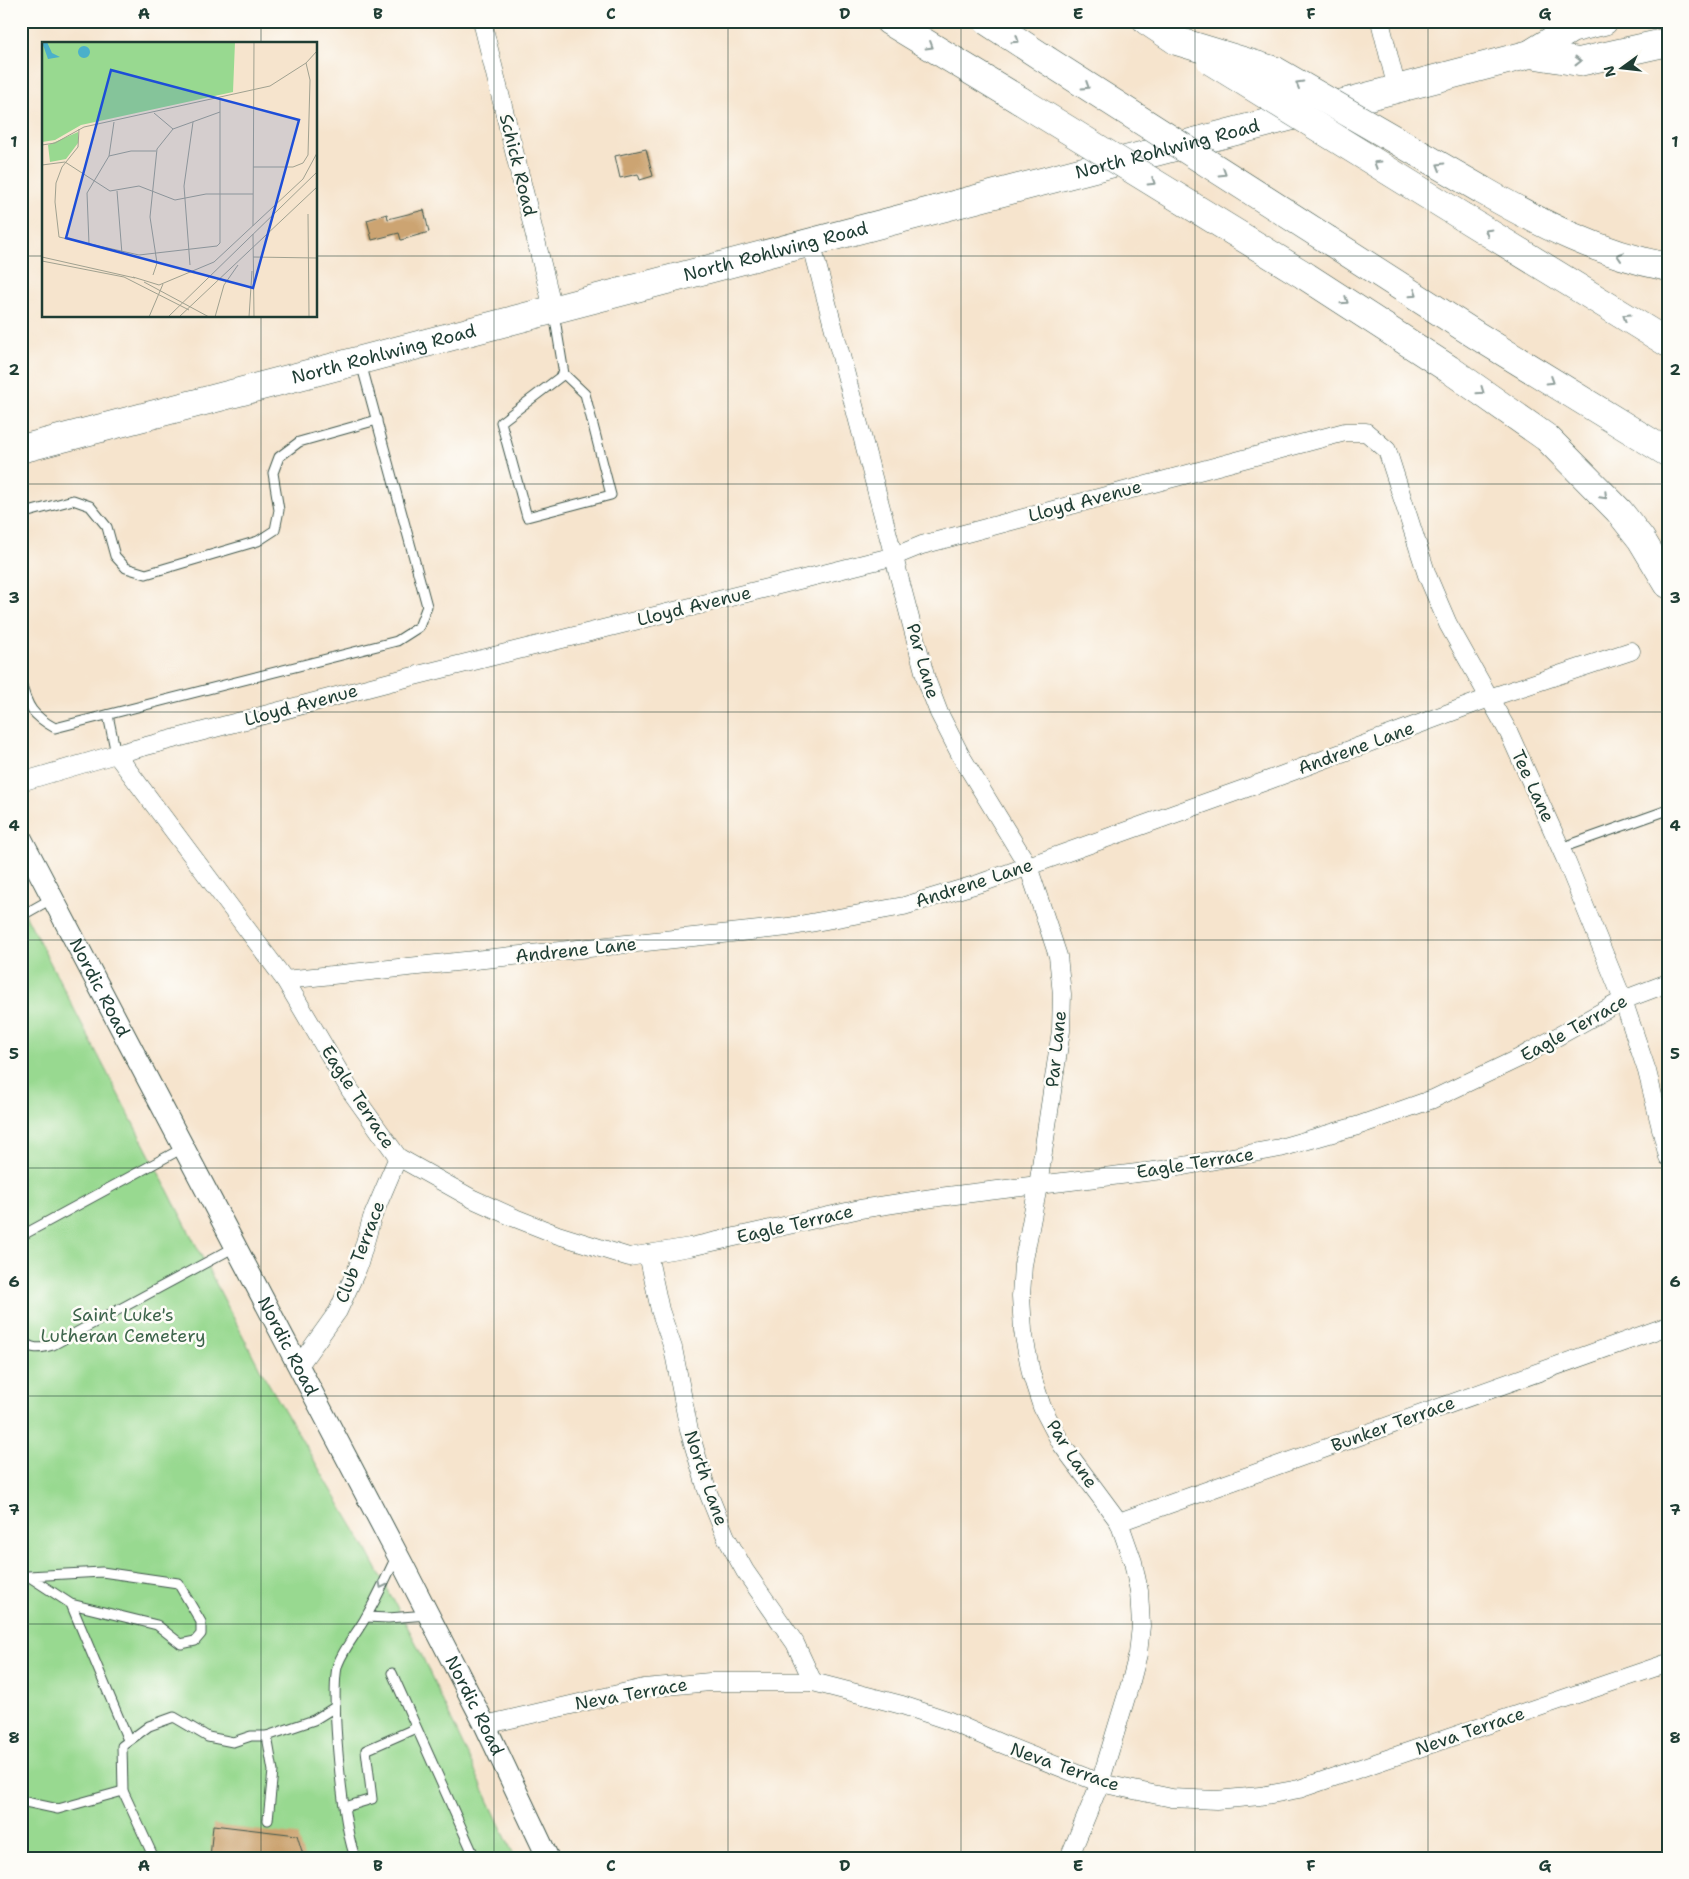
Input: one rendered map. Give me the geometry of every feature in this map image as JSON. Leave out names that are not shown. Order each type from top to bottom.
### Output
[{"type":"main road","points":[[889,21],[1304,275],[1449,369],[1547,438],[1619,511],[1641,539],[1668,584]]},
{"type":"main road","points":[[987,21],[1476,335],[1668,453]]},
{"type":"main road","name":"North Rohlwing Road","points":[[21,449],[1530,54],[1571,30],[1604,21]]},
{"type":"main road","points":[[1162,32],[1276,71],[1528,217],[1589,245],[1636,261],[1668,267]]},
{"type":"main road","points":[[1162,32],[1668,343]]},
{"type":"main road","name":"North Rohlwing Road","points":[[1530,54],[1579,62],[1668,42]]},
{"type":"street","name":"Schick Road","points":[[482,21],[554,309]]},
{"type":"street","points":[[1380,21],[1397,89]]},
{"type":"street","name":"Par Lane","points":[[811,242],[926,679],[939,713],[961,756],[1028,866],[1058,956],[1062,994],[1057,1062],[1043,1140],[1038,1186],[1023,1265],[1021,1296],[1023,1331],[1031,1373],[1042,1407],[1062,1445],[1119,1522],[1133,1562],[1139,1591],[1141,1626],[1138,1654],[1100,1783],[1069,1858]]},
{"type":"street","name":"Lloyd Avenue","points":[[21,782],[116,754],[390,682],[895,556],[922,545],[1336,434],[1366,432]]},
{"type":"street","name":"Tee Lane","points":[[1366,432],[1387,450],[1424,567],[1448,624],[1509,733],[1561,848],[1623,1000],[1647,1071],[1668,1157]]},
{"type":"street","name":"Andrene Lane","points":[[285,980],[788,927],[904,906],[1028,866],[1489,698],[1632,652]]},
{"type":"street","name":"Eagle Terrace","points":[[116,754],[285,980],[350,1090],[398,1158],[473,1199],[549,1232],[629,1257],[690,1248],[860,1209],[1218,1161],[1280,1148],[1357,1126],[1433,1099],[1489,1074],[1623,1000],[1668,982]]},
{"type":"street","name":"Nordic Road","points":[[21,838],[398,1554],[485,1725],[548,1858]]},
{"type":"street","name":"Club Terrace","points":[[298,1367],[338,1311],[358,1267],[372,1218],[398,1158]]},
{"type":"street","name":"North Lane","points":[[648,1254],[660,1310],[673,1348],[689,1430],[707,1490],[726,1537],[745,1571],[795,1643],[813,1682]]},
{"type":"street","name":"Bunker Terrace","points":[[1119,1522],[1668,1326]]},
{"type":"street","name":"Neva Terrace","points":[[485,1725],[644,1688],[710,1682],[813,1682],[902,1705],[948,1720],[1100,1783],[1172,1798],[1207,1800],[1260,1796],[1299,1789],[1668,1663]]},
{"type":"lane","points":[[554,309],[564,374],[585,394],[611,495],[527,518],[501,422],[564,374]]},
{"type":"lane","points":[[21,682],[25,698],[38,719],[55,728],[397,641],[420,627],[427,606],[360,360]]},
{"type":"lane","points":[[21,514],[73,500],[90,506],[107,527],[116,556],[126,568],[146,574],[258,541],[275,530],[279,510],[273,472],[279,457],[299,442],[377,420]]},
{"type":"lane","points":[[108,715],[116,754]]},
{"type":"lane","points":[[1561,848],[1668,810]]},
{"type":"lane","points":[[21,916],[53,898]]},
{"type":"lane","points":[[21,1236],[183,1148]]},
{"type":"lane","points":[[21,1340],[32,1348],[53,1345],[235,1247]]},
{"type":"lane","points":[[354,1857],[345,1807],[335,1707],[338,1666],[354,1633],[366,1617],[398,1554]]},
{"type":"lane","points":[[102,1572],[178,1583],[201,1622],[201,1634],[195,1641],[181,1644],[157,1625],[71,1604],[25,1575],[102,1572]]},
{"type":"lane","points":[[71,1604],[128,1740]]},
{"type":"lane","points":[[366,1617],[388,1618],[429,1615]]},
{"type":"lane","points":[[392,1673],[475,1858]]},
{"type":"lane","points":[[154,1858],[123,1791],[122,1746],[128,1740],[149,1726],[174,1717],[208,1737],[233,1742],[251,1736],[267,1736],[314,1720],[335,1707]]},
{"type":"lane","points":[[345,1807],[372,1799],[366,1750],[416,1728]]},
{"type":"lane","points":[[267,1736],[273,1771],[268,1820]]},
{"type":"lane","points":[[21,1802],[58,1809],[123,1791]]},
{"type":"green space","name":"Saint Luke's Lutheran Cemetery","points":[[21,906],[260,1369],[367,1550],[416,1643],[515,1858],[21,1858]]},
{"type":"building","points":[[646,149],[653,176],[640,180],[638,174],[620,178],[615,156]]},
{"type":"building","points":[[424,210],[429,232],[401,240],[399,233],[372,240],[367,220],[387,214],[388,219]]},
{"type":"building","points":[[213,1825],[297,1835],[304,1858],[210,1858]]}]
